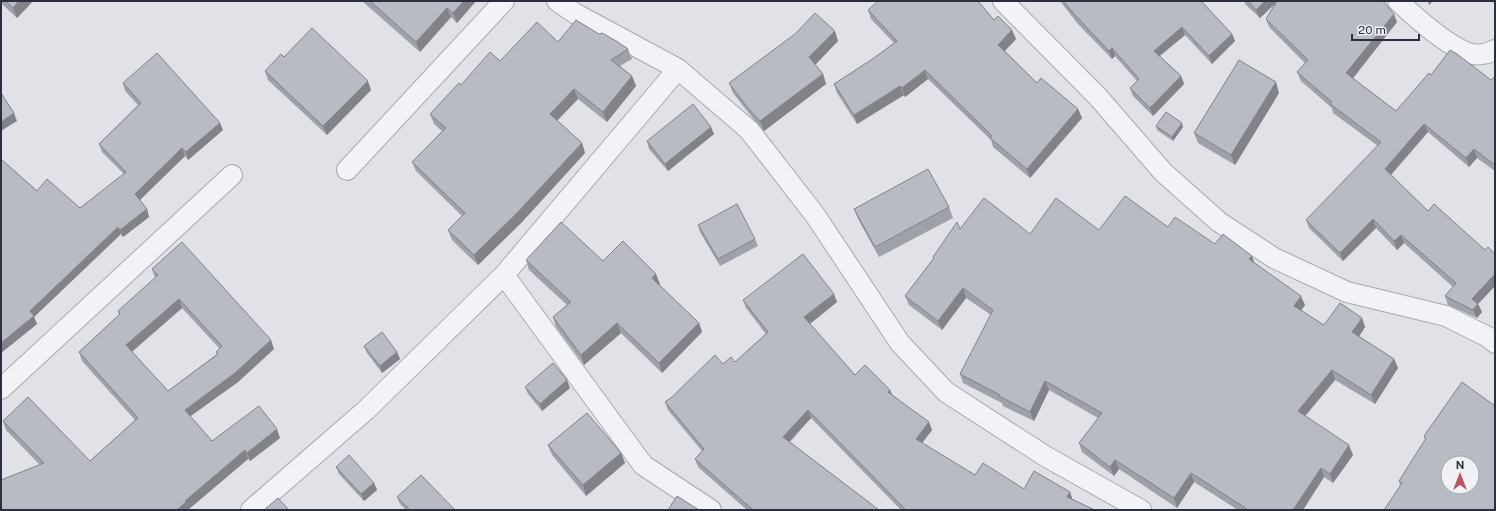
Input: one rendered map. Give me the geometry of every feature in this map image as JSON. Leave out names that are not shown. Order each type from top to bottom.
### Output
[{"type":"street","points":[[347,170],[504,1]]},
{"type":"street","points":[[557,1],[576,14],[678,70],[749,130],[816,215],[900,343],[946,392],[1045,456],[1141,510]]},
{"type":"street","points":[[1003,1],[1098,98],[1163,172],[1219,222],[1274,258],[1347,292],[1446,316],[1488,337],[1495,343]]},
{"type":"street","points":[[1398,1],[1420,21],[1450,43],[1469,54],[1488,54],[1495,50]]},
{"type":"street","points":[[251,510],[366,410],[504,275],[678,70]]},
{"type":"street","points":[[1,389],[232,175]]},
{"type":"street","points":[[504,275],[643,465],[711,510]]},
{"type":"building","points":[[6,1],[19,1],[13,8]]},
{"type":"building","points":[[370,1],[464,1],[453,13],[447,8],[416,42]]},
{"type":"building","points":[[878,1],[978,1],[994,20],[998,16],[1012,30],[998,45],[1037,83],[1041,78],[1078,109],[1027,169],[990,138],[992,136],[925,70],[902,88],[900,86],[854,115],[834,84],[897,41],[868,10]]},
{"type":"building","points":[[1063,1],[1201,1],[1232,34],[1209,56],[1182,27],[1154,51],[1181,76],[1150,108],[1130,88],[1139,79],[1112,48],[1109,51]]},
{"type":"building","points":[[1248,1],[1265,1],[1256,10]]},
{"type":"building","points":[[1277,1],[1383,1],[1394,14],[1346,73],[1396,111],[1429,73],[1431,75],[1450,50],[1491,80],[1495,76],[1495,165],[1474,149],[1466,158],[1424,124],[1385,169],[1428,211],[1434,204],[1485,250],[1488,247],[1495,254],[1495,274],[1472,299],[1478,304],[1473,310],[1445,296],[1456,283],[1401,235],[1394,241],[1373,219],[1340,253],[1306,220],[1381,142],[1330,104],[1332,102],[1297,72],[1308,60],[1266,19]]},
{"type":"building","points":[[815,13],[835,31],[809,57],[823,74],[760,121],[747,107],[729,83],[795,34]]},
{"type":"building","points":[[576,20],[599,34],[602,33],[628,49],[611,60],[632,76],[603,112],[574,89],[550,114],[582,143],[518,212],[474,255],[448,230],[465,213],[412,162],[446,128],[430,114],[459,83],[461,85],[490,52],[500,61],[537,22],[558,42]]},
{"type":"building","points":[[312,28],[368,81],[323,126],[265,71],[281,54],[284,57]]},
{"type":"building","points":[[157,53],[220,123],[186,152],[182,148],[135,194],[147,209],[120,230],[118,227],[30,311],[34,316],[1,343],[1,159],[37,191],[47,179],[80,208],[126,172],[99,144],[141,103],[123,83]]},
{"type":"building","points":[[1239,60],[1276,82],[1231,155],[1194,133]]},
{"type":"building","points":[[1,93],[14,113],[1,122]]},
{"type":"building","points":[[693,104],[711,127],[665,164],[647,141]]},
{"type":"building","points":[[1166,112],[1182,123],[1172,137],[1156,126]]},
{"type":"building","points":[[928,169],[949,207],[875,247],[854,209]]},
{"type":"building","points":[[1125,196],[1168,227],[1175,217],[1215,244],[1223,234],[1252,256],[1249,259],[1301,296],[1294,306],[1324,325],[1340,303],[1362,318],[1352,332],[1394,359],[1371,395],[1332,370],[1298,411],[1349,445],[1330,474],[1321,468],[1293,510],[1246,510],[1247,509],[1191,473],[1174,498],[1115,460],[1110,467],[1079,443],[1102,413],[1045,381],[1030,412],[960,374],[993,310],[963,288],[938,321],[905,296],[934,258],[933,257],[957,222],[960,229],[984,198],[1030,234],[1056,198],[1099,230]]},
{"type":"building","points":[[737,204],[755,239],[718,259],[698,225]]},
{"type":"building","points":[[561,222],[603,261],[623,241],[656,274],[652,278],[699,323],[659,363],[617,323],[581,355],[553,317],[571,302],[526,260]]},
{"type":"building","points":[[182,242],[271,340],[235,373],[185,410],[212,441],[259,406],[277,429],[247,453],[245,450],[185,501],[186,502],[177,510],[1,510],[1,480],[44,463],[3,421],[28,397],[90,461],[138,418],[79,352],[120,314],[118,311],[158,275],[152,269]],"holes":[[[179,299],[222,346],[216,352],[218,354],[168,391],[126,345]]]},
{"type":"building","points":[[803,254],[834,294],[804,317],[855,375],[865,365],[890,390],[888,392],[929,422],[916,439],[975,475],[983,463],[1024,489],[1034,471],[1070,492],[1067,497],[1095,510],[904,510],[905,509],[808,410],[783,437],[879,510],[753,510],[695,459],[704,449],[665,402],[715,355],[723,364],[731,357],[735,362],[768,332],[743,300]]},
{"type":"building","points":[[382,332],[397,352],[380,366],[364,346]]},
{"type":"building","points":[[553,363],[567,380],[540,404],[525,387]]},
{"type":"building","points":[[1462,382],[1495,406],[1495,510],[1384,510],[1402,483],[1399,481],[1426,438],[1424,436]]},
{"type":"building","points":[[587,413],[621,453],[583,485],[548,445]]},
{"type":"building","points":[[349,455],[374,483],[361,494],[336,467]]},
{"type":"building","points":[[421,475],[455,510],[410,510],[397,497]]},
{"type":"building","points":[[677,496],[699,510],[668,510]]},
{"type":"building","points":[[278,498],[289,510],[264,510]]}]
